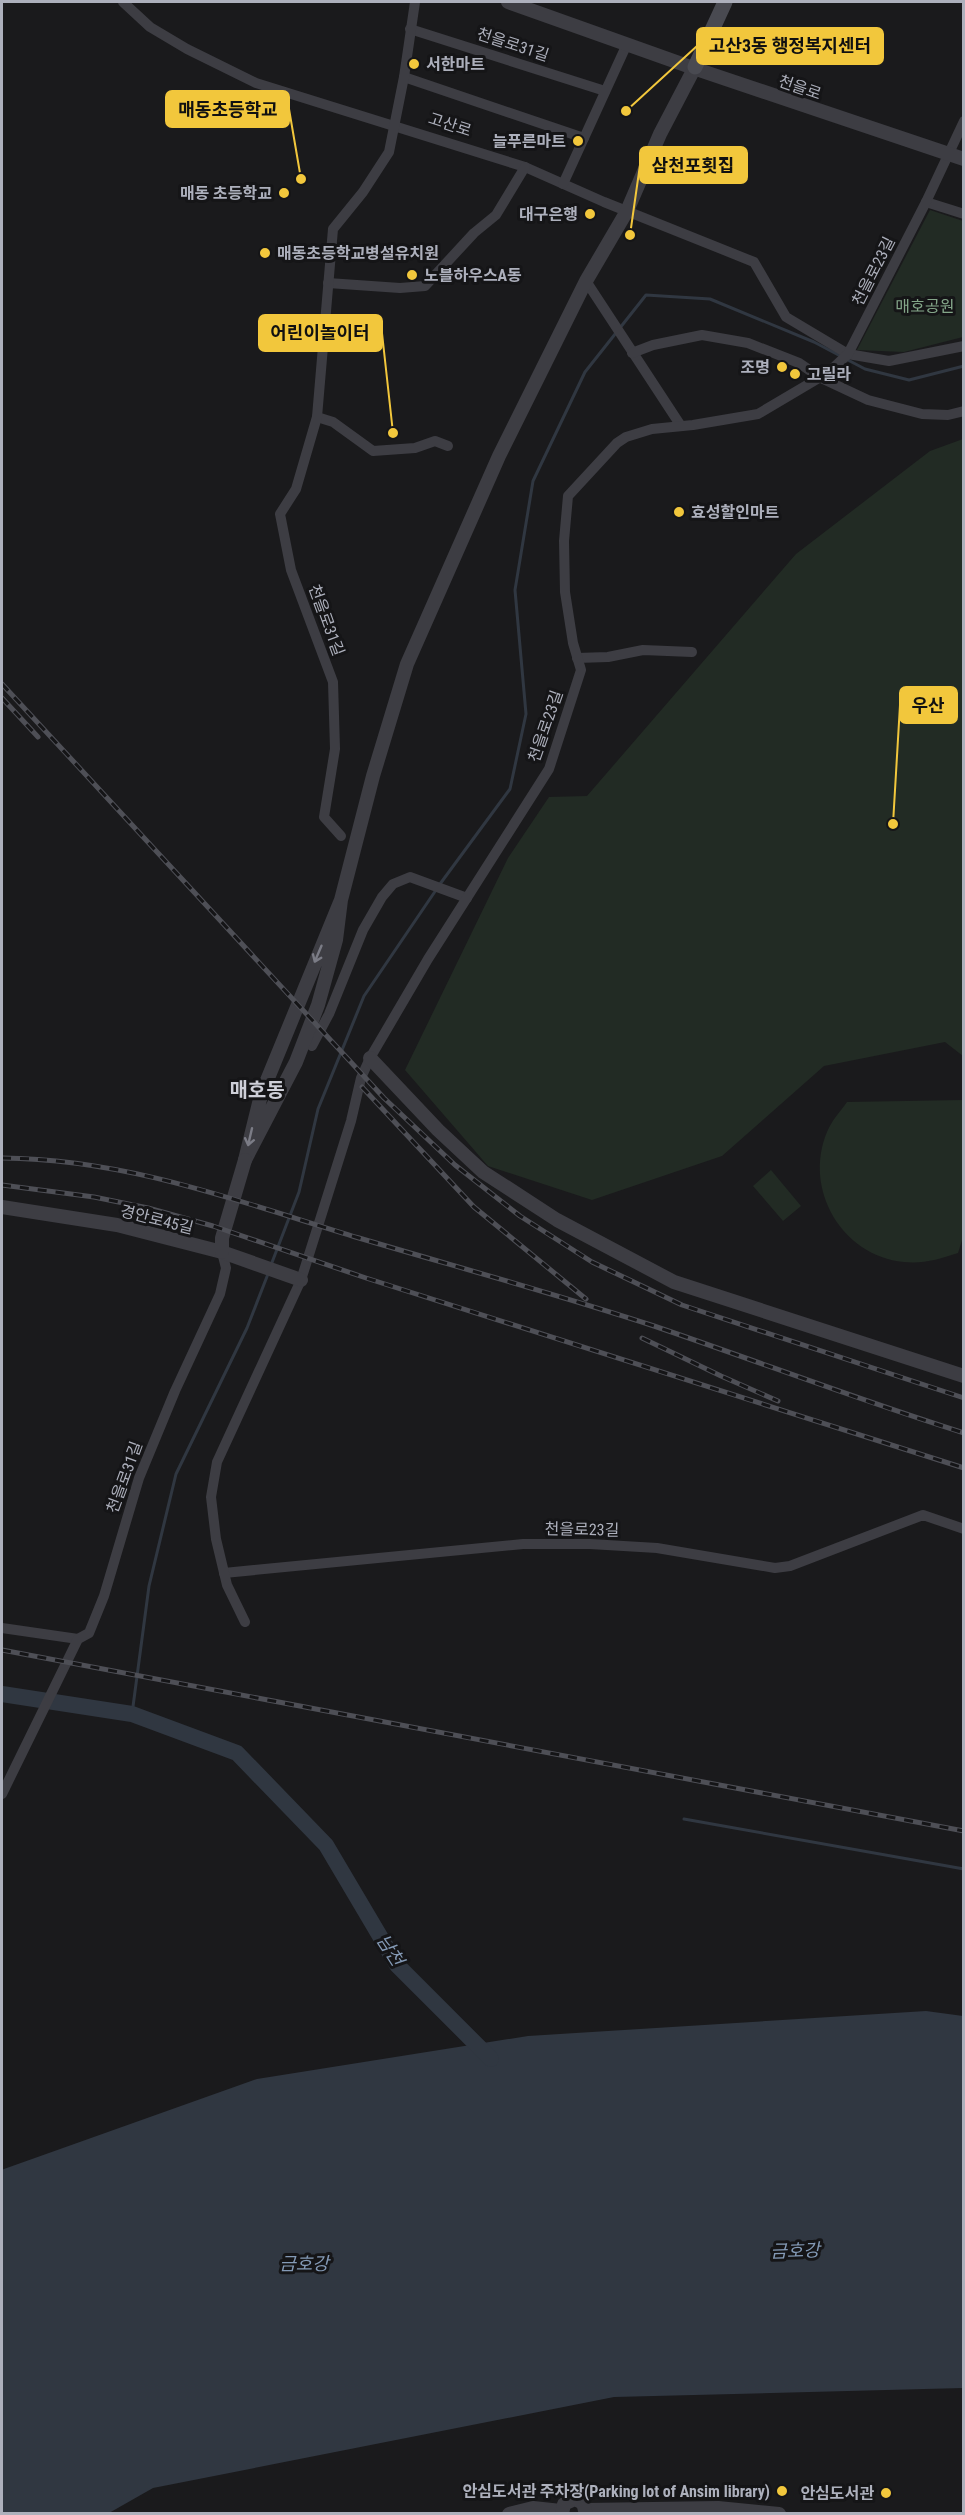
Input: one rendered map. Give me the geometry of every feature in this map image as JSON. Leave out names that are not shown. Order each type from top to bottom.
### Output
[{"type":"main road","points":[[695,67],[725,2]]},
{"type":"street","name":"고산로","points":[[123,2],[150,27],[187,49],[256,82],[525,167],[754,262],[786,317],[848,354]]},
{"type":"street","name":"천을로31길","points":[[341,836],[324,818],[335,749],[333,682],[291,570],[280,513],[296,489],[316,417],[333,229],[363,192],[388,152],[404,78],[415,2]]},
{"type":"street","name":"천을로","points":[[508,2],[526,4],[627,44],[963,159]]},
{"type":"street","name":"천을로31길","points":[[410,28],[605,91]]},
{"type":"street","points":[[562,184],[627,44]]},
{"type":"street","points":[[245,1160],[307,1036],[336,940],[341,900],[373,776],[407,664],[499,456],[586,281],[627,211],[660,134],[695,67]]},
{"type":"street","points":[[404,78],[584,138]]},
{"type":"street","name":"천을로23길","points":[[244,1622],[224,1573],[216,1539],[211,1497],[217,1462],[295,1278],[351,1121],[361,1078],[370,1058],[462,895],[549,769],[581,670],[573,643],[565,591],[564,541],[568,496],[617,443],[626,437],[652,429],[758,414],[825,375],[848,354],[926,202],[963,121]]},
{"type":"street","points":[[328,283],[400,288],[425,286],[474,233],[495,214],[525,167]]},
{"type":"street","points":[[926,202],[963,214]]},
{"type":"street","points":[[586,281],[681,426]]},
{"type":"street","points":[[632,353],[653,345],[702,335],[748,343],[777,353],[825,375],[868,400],[922,414],[948,415],[963,411]]},
{"type":"street","points":[[848,354],[889,361],[963,346]]},
{"type":"street","points":[[316,417],[333,422],[373,451],[415,448],[435,441],[448,446]]},
{"type":"street","points":[[577,657],[608,657],[643,650],[692,652]]},
{"type":"street","points":[[312,1046],[329,1014],[363,930],[382,897],[393,884],[410,877],[462,895]]},
{"type":"street","points":[[245,1160],[261,1095],[341,900]]},
{"type":"street","points":[[370,1058],[438,1130],[483,1172],[557,1220],[674,1282],[963,1376]]},
{"type":"street","name":"천을로31길","points":[[2,1794],[78,1639],[89,1633],[139,1478],[175,1391],[220,1294],[226,1268],[222,1239],[245,1160]]},
{"type":"street","name":"경안로45길","points":[[2,1207],[117,1225],[222,1252],[295,1278]]},
{"type":"street","name":"천을로23길","points":[[224,1573],[523,1544],[590,1544],[657,1548],[775,1568],[790,1566],[923,1515],[929,1515],[963,1529]]},
{"type":"street","points":[[2,1628],[78,1639]]},
{"type":"street","points":[[509,2514],[533,2508],[555,2512],[571,2499],[583,2503],[586,2512],[718,2508],[779,2514]]},
{"type":"green space","name":"매호공원","points":[[930,210],[963,221],[963,337],[904,352],[857,350]]},
{"type":"green space","points":[[963,439],[963,1056],[945,1042],[824,1066],[722,1156],[592,1200],[488,1166],[405,1070],[508,858],[549,797],[587,796],[796,554],[930,451]]},
{"type":"green space","points":[[963,1100],[964,1234],[958,1253],[931,1260],[904,1262],[882,1257],[862,1247],[846,1233],[833,1216],[824,1197],[820,1176],[821,1154],[827,1132],[834,1120],[847,1102]]},
{"type":"green space","points":[[771,1170],[801,1206],[783,1221],[753,1186]]},
{"type":"water","name":"금호강","points":[[926,2011],[963,2016],[963,2388],[614,2397],[153,2488],[109,2513],[2,2513],[2,2170],[257,2079],[528,2036]]},
{"type":"waterway","points":[[440,884],[510,789],[526,714],[515,590],[533,481],[585,372],[646,295],[710,299],[814,342],[865,369],[909,380],[964,366]]},
{"type":"waterway","points":[[271,1265],[299,1192],[318,1109],[364,996],[436,890]]},
{"type":"waterway","points":[[132,1714],[149,1586],[176,1474],[247,1328],[268,1274]]},
{"type":"waterway","name":"남천","points":[[2,1694],[132,1714],[237,1753],[326,1845],[397,1965],[491,2059]]},
{"type":"waterway","points":[[684,1819],[964,1869]]},
{"type":"railway","points":[[2,684],[384,1098],[455,1165],[520,1216],[592,1262],[682,1305],[964,1398]]},
{"type":"railway","points":[[2,698],[38,737]]},
{"type":"railway","points":[[362,1087],[474,1207],[586,1299]]},
{"type":"railway","points":[[2,1158],[49,1160],[94,1166],[139,1174],[227,1197],[617,1314],[964,1433]]},
{"type":"railway","points":[[2,1185],[94,1197],[148,1208],[213,1226],[366,1278],[964,1468]]},
{"type":"railway","points":[[642,1338],[778,1401]]},
{"type":"railway","points":[[2,1650],[964,1831]]},
{"type":"place","name":"서한마트","points":[[414,64]]},
{"type":"place","name":"고산3동 행정복지센터","points":[[626,111]]},
{"type":"place","name":"늘푸른마트","points":[[578,141]]},
{"type":"place","name":"매동초등학교","points":[[301,179]]},
{"type":"place","name":"매동 초등학교","points":[[284,193]]},
{"type":"place","name":"대구은행","points":[[590,214]]},
{"type":"place","name":"삼천포횟집","points":[[630,235]]},
{"type":"place","name":"매동초등학교병설유치원","points":[[265,253]]},
{"type":"place","name":"노블하우스A동","points":[[412,275]]},
{"type":"place","name":"조명","points":[[782,367]]},
{"type":"place","name":"고릴라","points":[[795,374]]},
{"type":"place","name":"어린이놀이터","points":[[393,433]]},
{"type":"place","name":"효성할인마트","points":[[679,512]]},
{"type":"place","name":"우산","points":[[893,824]]},
{"type":"place","name":"안심도서관 주차장(Parking lot of Ansim library)","points":[[782,2491]]},
{"type":"place","name":"안심도서관","points":[[886,2493]]},
{"type":"district","name":"매호동","points":[[257,1090]]}]
